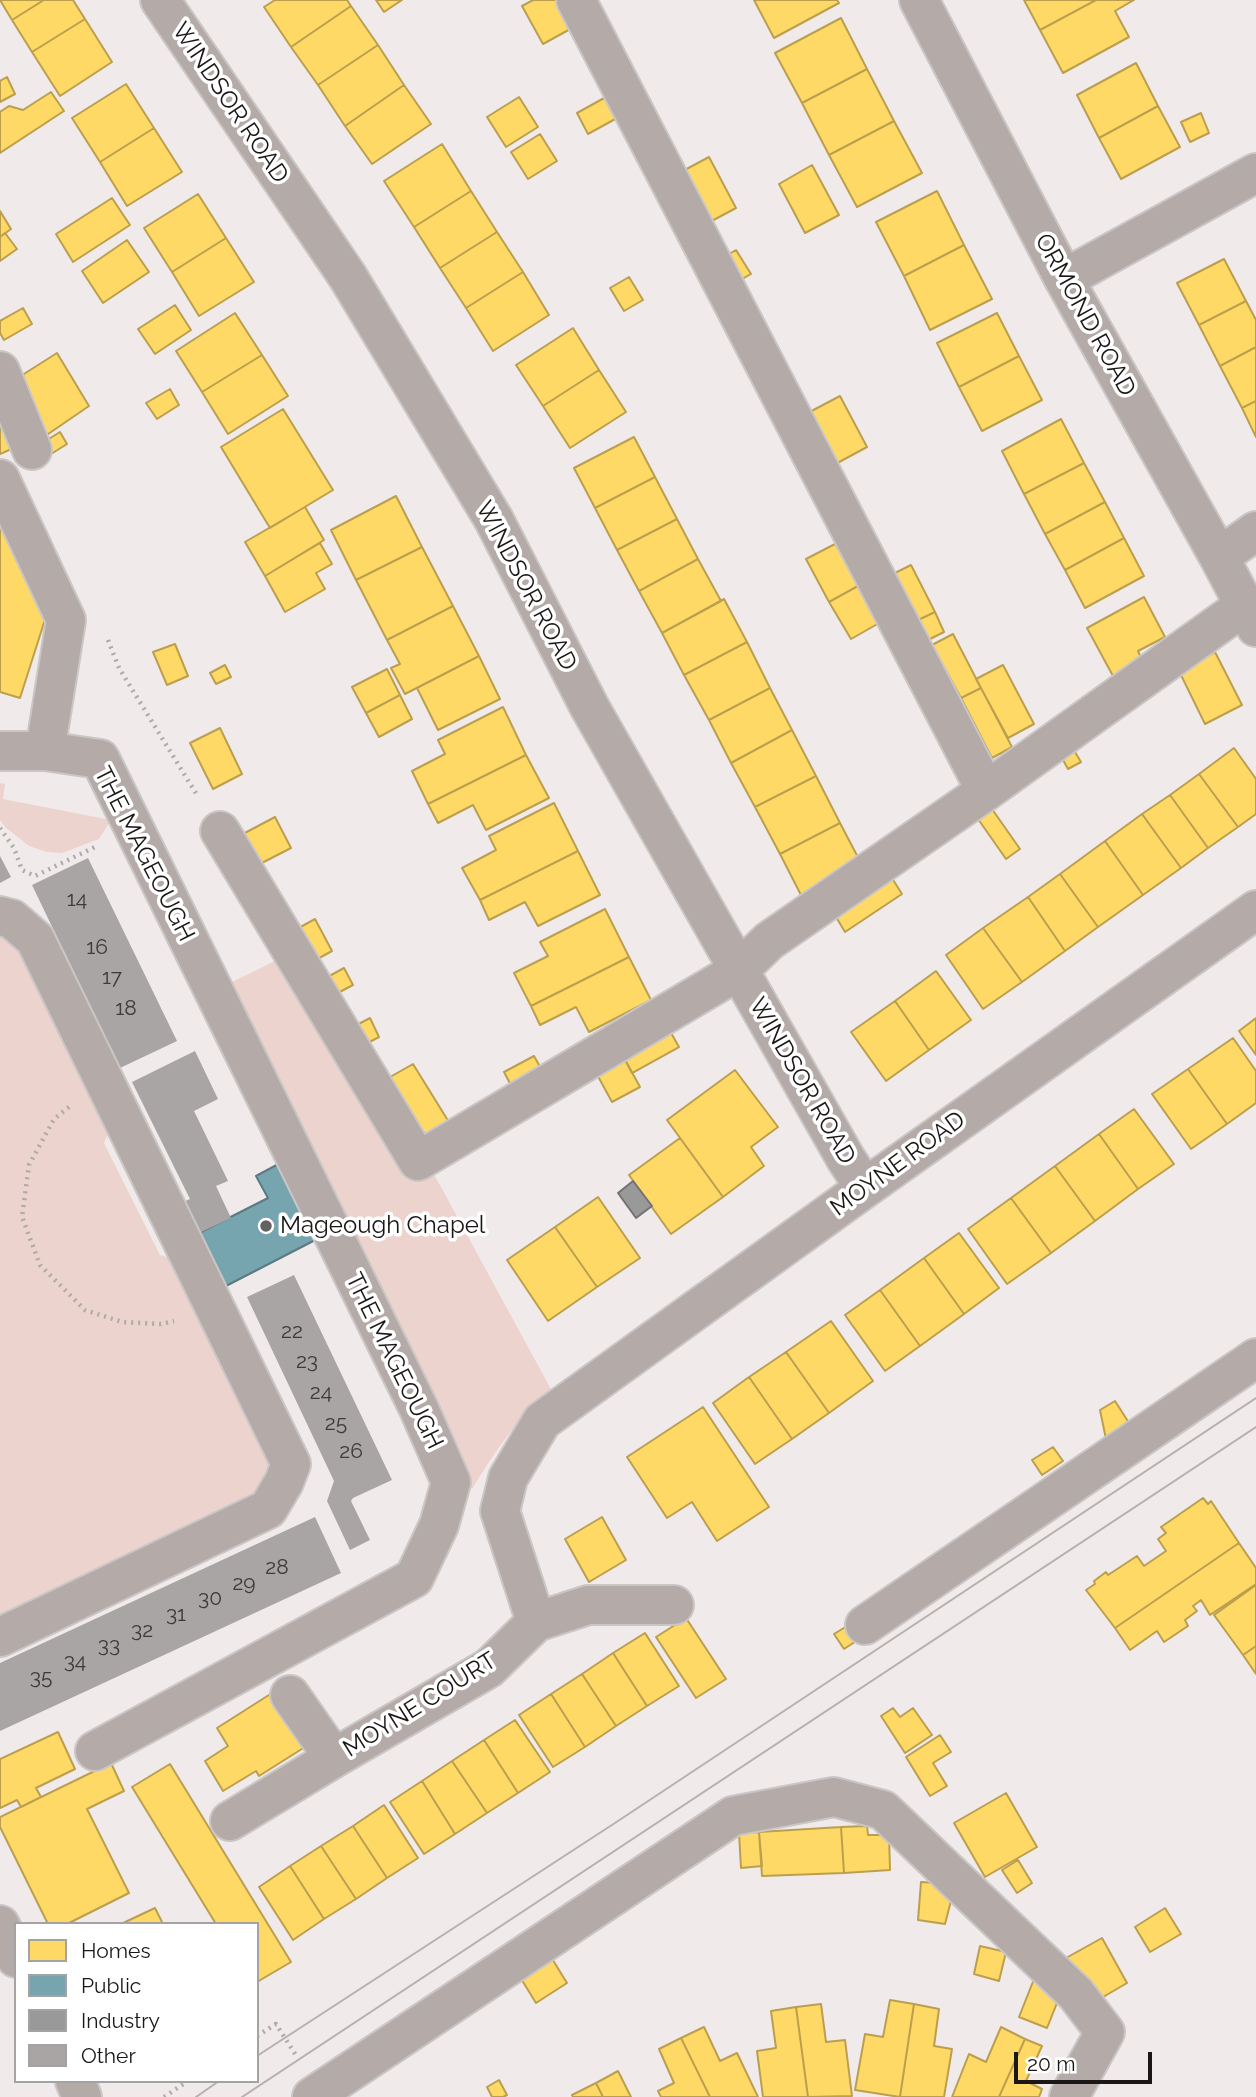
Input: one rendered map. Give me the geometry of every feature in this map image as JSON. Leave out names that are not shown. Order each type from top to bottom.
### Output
[{"type":"street","name":"WINDSOR ROAD","points":[[160,0],[348,277],[494,520],[589,706],[738,971],[865,1188]]},
{"type":"street","points":[[576,0],[986,791]]},
{"type":"street","name":"ORMOND ROAD","points":[[919,0],[1064,279],[1250,617]]},
{"type":"street","points":[[1064,279],[1256,173]]},
{"type":"street","points":[[0,371],[32,450]]},
{"type":"street","points":[[0,478],[66,620],[45,751]]},
{"type":"street","points":[[1219,557],[1256,531]]},
{"type":"street","points":[[220,831],[418,1161],[738,971],[769,941],[986,791],[1250,617]]},
{"type":"street","name":"THE MAGEOUGH","points":[[0,751],[45,751],[100,759],[419,1409],[451,1482],[439,1525],[414,1578],[95,1752]]},
{"type":"street","name":"MOYNE ROAD","points":[[536,1622],[499,1511],[508,1478],[542,1422],[1256,910]]},
{"type":"street","points":[[0,916],[12,919],[35,939],[291,1464],[268,1509],[0,1637]]},
{"type":"street","points":[[864,1625],[1256,1358]]},
{"type":"street","name":"MOYNE COURT","points":[[230,1821],[489,1668],[536,1622],[588,1605],[674,1605]]},
{"type":"street","name":"MOYNE COURT","points":[[290,1695],[334,1758]]},
{"type":"street","points":[[307,2081],[733,1816],[834,1797],[883,1810],[1076,1994],[1105,2032],[1069,2097]]},
{"type":"street","points":[[0,1925],[14,1954]]},
{"type":"path","points":[[104,629],[119,668],[220,831]]},
{"type":"path","points":[[0,828],[14,848],[22,870],[36,876],[134,828]]},
{"type":"path","points":[[74,1104],[54,1119],[29,1165],[22,1217],[40,1265],[85,1310],[122,1322],[161,1324],[184,1318]]},
{"type":"path","points":[[259,2035],[276,2024],[307,2081]]},
{"type":"path","points":[[163,2097],[185,2083]]},
{"type":"shaded area","points":[[0,783],[5,784],[3,799],[111,820],[99,839],[62,853],[47,852],[29,846],[0,820]]},
{"type":"shaded area","points":[[0,933],[20,940],[113,1121],[104,1143],[160,1255],[184,1263],[280,1458],[274,1486],[0,1622]]},
{"type":"shaded area","points":[[285,956],[429,1165],[552,1391],[517,1424],[472,1489],[226,985]]},
{"type":"building: Homes","points":[[0,0],[44,0],[12,20]]},
{"type":"building: Homes","points":[[44,0],[73,0],[85,19],[32,52],[12,20]]},
{"type":"building: Homes","points":[[275,0],[347,0],[351,6],[291,47],[264,7]]},
{"type":"building: Homes","points":[[376,0],[402,0],[384,12]]},
{"type":"building: Homes","points":[[533,0],[559,0],[574,27],[543,44],[522,6]]},
{"type":"building: Homes","points":[[754,0],[837,0],[839,3],[774,38]]},
{"type":"building: Homes","points":[[1024,0],[1096,0],[1040,30]]},
{"type":"building: Homes","points":[[1096,0],[1134,0],[1115,11],[1129,37],[1063,73],[1040,30]]},
{"type":"building: Homes","points":[[351,6],[378,45],[318,85],[291,47]]},
{"type":"building: Homes","points":[[841,18],[867,69],[802,103],[775,53]]},
{"type":"building: Homes","points":[[85,19],[112,62],[60,96],[32,52]]},
{"type":"building: Homes","points":[[378,45],[404,85],[345,126],[318,85]]},
{"type":"building: Homes","points":[[1136,63],[1158,106],[1099,138],[1077,95]]},
{"type":"building: Homes","points":[[867,69],[894,121],[829,155],[802,103]]},
{"type":"building: Homes","points":[[7,77],[15,94],[0,102],[0,81]]},
{"type":"building: Homes","points":[[126,84],[154,128],[100,162],[72,118]]},
{"type":"building: Homes","points":[[404,85],[431,124],[372,164],[345,126]]},
{"type":"building: Homes","points":[[51,92],[64,111],[0,153],[0,112],[9,106],[23,110]]},
{"type":"building: Homes","points":[[519,97],[538,127],[506,147],[487,117]]},
{"type":"building: Homes","points":[[606,97],[617,118],[588,134],[577,113]]},
{"type":"building: Homes","points":[[1158,106],[1180,147],[1121,179],[1099,138]]},
{"type":"building: Homes","points":[[1201,113],[1209,133],[1190,142],[1181,122]]},
{"type":"building: Homes","points":[[894,121],[922,173],[857,207],[829,155]]},
{"type":"building: Homes","points":[[154,128],[182,172],[127,206],[100,162]]},
{"type":"building: Homes","points":[[540,134],[557,161],[528,179],[511,152]]},
{"type":"building: Homes","points":[[442,144],[471,191],[414,227],[384,181]]},
{"type":"building: Homes","points":[[709,157],[736,208],[708,223],[681,172]]},
{"type":"building: Homes","points":[[812,165],[839,215],[805,233],[779,184]]},
{"type":"building: Homes","points":[[471,191],[497,232],[440,268],[414,227]]},
{"type":"building: Homes","points":[[937,191],[964,245],[904,276],[876,222]]},
{"type":"building: Homes","points":[[198,194],[226,238],[172,272],[144,228]]},
{"type":"building: Homes","points":[[112,198],[130,225],[73,262],[56,234]]},
{"type":"building: Homes","points":[[0,211],[11,229],[0,237]]},
{"type":"building: Homes","points":[[497,232],[523,272],[466,308],[440,268]]},
{"type":"building: Homes","points":[[5,233],[17,249],[0,261],[0,237]]},
{"type":"building: Homes","points":[[226,238],[254,282],[199,316],[172,272]]},
{"type":"building: Homes","points":[[127,240],[149,272],[103,303],[82,271]]},
{"type":"building: Homes","points":[[964,245],[992,299],[930,330],[904,276]]},
{"type":"building: Homes","points":[[736,250],[751,274],[735,283],[720,259]]},
{"type":"building: Homes","points":[[1224,259],[1246,301],[1199,325],[1177,283]]},
{"type":"building: Homes","points":[[523,272],[549,315],[493,351],[466,308]]},
{"type":"building: Homes","points":[[629,277],[643,300],[624,311],[610,288]]},
{"type":"building: Homes","points":[[1246,301],[1256,320],[1256,347],[1220,366],[1199,325]]},
{"type":"building: Homes","points":[[175,305],[191,330],[155,354],[138,329]]},
{"type":"building: Homes","points":[[23,308],[32,324],[4,340],[0,333],[0,321]]},
{"type":"building: Homes","points":[[235,313],[262,355],[202,392],[176,351]]},
{"type":"building: Homes","points":[[997,313],[1019,356],[959,387],[937,343]]},
{"type":"building: Homes","points":[[573,328],[599,370],[543,406],[516,365]]},
{"type":"building: Homes","points":[[1256,347],[1256,401],[1242,408],[1220,366]]},
{"type":"building: Homes","points":[[57,353],[89,406],[38,441],[16,379]]},
{"type":"building: Homes","points":[[262,355],[288,396],[228,434],[202,392]]},
{"type":"building: Homes","points":[[1019,356],[1042,400],[982,431],[959,387]]},
{"type":"building: Homes","points":[[599,370],[626,412],[570,448],[543,406]]},
{"type":"building: Homes","points":[[170,389],[179,405],[157,419],[146,403]]},
{"type":"building: Homes","points":[[840,396],[867,447],[830,467],[802,416]]},
{"type":"building: Homes","points":[[1256,401],[1256,437],[1242,408]]},
{"type":"building: Homes","points":[[0,409],[16,447],[0,454]]},
{"type":"building: Homes","points":[[283,409],[333,490],[270,528],[221,447]]},
{"type":"building: Homes","points":[[1061,419],[1084,463],[1024,494],[1002,451]]},
{"type":"building: Homes","points":[[60,432],[67,444],[51,454],[44,442]]},
{"type":"building: Homes","points":[[634,437],[655,477],[595,508],[574,468]]},
{"type":"building: Homes","points":[[1084,463],[1105,502],[1045,534],[1024,494]]},
{"type":"building: Homes","points":[[655,477],[677,519],[617,550],[595,508]]},
{"type":"building: Homes","points":[[396,496],[422,547],[356,580],[331,530]]},
{"type":"building: Homes","points":[[1105,502],[1124,538],[1065,570],[1045,534]]},
{"type":"building: Homes","points":[[305,507],[324,540],[265,576],[245,542]]},
{"type":"building: Homes","points":[[0,512],[49,607],[20,698],[0,692]]},
{"type":"building: Homes","points":[[677,519],[698,559],[639,591],[617,550]]},
{"type":"building: Homes","points":[[1124,538],[1144,576],[1085,608],[1065,570]]},
{"type":"building: Homes","points":[[320,543],[332,564],[316,573],[325,589],[285,612],[265,576]]},
{"type":"building: Homes","points":[[835,544],[867,581],[829,602],[806,559]]},
{"type":"building: Homes","points":[[422,547],[453,606],[387,640],[356,580]]},
{"type":"building: Homes","points":[[698,559],[721,601],[662,633],[639,591]]},
{"type":"building: Homes","points":[[911,565],[935,612],[914,622],[891,575]]},
{"type":"building: Homes","points":[[867,581],[888,618],[851,639],[829,602]]},
{"type":"building: Homes","points":[[1144,597],[1165,637],[1138,651],[1142,660],[1113,676],[1087,628]]},
{"type":"building: Homes","points":[[724,599],[747,642],[684,675],[662,633]]},
{"type":"building: Homes","points":[[453,606],[479,656],[405,694],[391,668],[400,664],[387,640]]},
{"type":"building: Homes","points":[[935,612],[944,632],[924,642],[914,622]]},
{"type":"building: Homes","points":[[953,634],[981,688],[961,698],[932,645]]},
{"type":"building: Homes","points":[[747,642],[770,688],[709,720],[684,675]]},
{"type":"building: Homes","points":[[175,644],[188,676],[167,685],[153,652]]},
{"type":"building: Homes","points":[[1215,652],[1242,705],[1205,724],[1179,671]]},
{"type":"building: Homes","points":[[479,656],[500,699],[438,730],[417,688]]},
{"type":"building: Homes","points":[[225,665],[231,677],[216,684],[210,673]]},
{"type":"building: Homes","points":[[1003,665],[1034,724],[1008,738],[976,679]]},
{"type":"building: Homes","points":[[387,669],[400,695],[366,713],[352,687]]},
{"type":"building: Homes","points":[[770,688],[792,730],[731,763],[709,720]]},
{"type":"building: Homes","points":[[981,688],[1012,747],[992,758],[961,698]]},
{"type":"building: Homes","points":[[400,695],[412,719],[379,737],[366,713]]},
{"type":"building: Homes","points":[[503,707],[526,755],[428,804],[412,771],[445,754],[438,740]]},
{"type":"building: Homes","points":[[220,728],[242,774],[213,789],[190,743]]},
{"type":"building: Homes","points":[[792,730],[816,776],[755,807],[731,763]]},
{"type":"building: Homes","points":[[1069,742],[1081,762],[1068,769],[1057,749]]},
{"type":"building: Homes","points":[[1234,748],[1256,779],[1256,814],[1238,827],[1199,774]]},
{"type":"building: Homes","points":[[526,755],[549,798],[486,830],[473,805],[438,823],[428,804]]},
{"type":"building: Homes","points":[[1199,774],[1238,827],[1208,848],[1170,795]]},
{"type":"building: Homes","points":[[816,776],[840,823],[780,854],[755,807]]},
{"type":"building: Homes","points":[[1170,795],[1208,848],[1181,868],[1142,814]]},
{"type":"building: Homes","points":[[554,803],[578,851],[480,900],[462,868],[496,850],[489,836]]},
{"type":"building: Homes","points":[[992,809],[1020,849],[1006,859],[978,819]]},
{"type":"building: Homes","points":[[1142,814],[1181,868],[1143,895],[1105,841]]},
{"type":"building: Homes","points":[[275,817],[291,848],[256,866],[241,835]]},
{"type":"building: Homes","points":[[840,823],[862,865],[802,897],[780,854]]},
{"type":"building: Homes","points":[[1105,841],[1143,895],[1098,927],[1060,874]]},
{"type":"building: Homes","points":[[578,851],[600,895],[538,926],[525,902],[489,920],[480,900]]},
{"type":"building: Homes","points":[[1060,874],[1098,927],[1065,951],[1028,897]]},
{"type":"building: Homes","points":[[890,875],[902,894],[845,932],[833,912]]},
{"type":"building: Homes","points":[[1028,897],[1065,951],[1022,982],[983,928]]},
{"type":"building: Homes","points":[[605,909],[629,957],[531,1006],[514,973],[548,956],[540,942]]},
{"type":"building: Homes","points":[[315,919],[332,951],[312,962],[295,930]]},
{"type":"building: Homes","points":[[983,928],[1022,982],[983,1009],[946,955]]},
{"type":"building: Homes","points":[[629,957],[651,1000],[589,1032],[576,1007],[540,1025],[531,1006]]},
{"type":"building: Homes","points":[[344,968],[353,985],[332,996],[322,980]]},
{"type":"building: Homes","points":[[936,971],[971,1020],[929,1050],[895,1001]]},
{"type":"building: Homes","points":[[895,1001],[929,1050],[886,1081],[851,1032]]},
{"type":"building: Homes","points":[[370,1018],[379,1037],[362,1046],[351,1028]]},
{"type":"building: Homes","points":[[1256,1018],[1256,1055],[1239,1031]]},
{"type":"building: Homes","points":[[666,1024],[679,1047],[632,1073],[622,1054]]},
{"type":"building: Homes","points":[[1233,1038],[1256,1071],[1256,1103],[1227,1124],[1188,1069]]},
{"type":"building: Homes","points":[[622,1054],[640,1087],[612,1102],[594,1069]]},
{"type":"building: Homes","points":[[534,1056],[543,1072],[513,1089],[504,1072]]},
{"type":"building: Homes","points":[[413,1064],[452,1127],[422,1145],[383,1081]]},
{"type":"building: Homes","points":[[1188,1069],[1227,1124],[1191,1149],[1152,1094]]},
{"type":"building: Homes","points":[[735,1070],[778,1127],[751,1147],[764,1166],[723,1197],[667,1120]]},
{"type":"building: Homes","points":[[1134,1109],[1174,1164],[1138,1189],[1099,1134]]},
{"type":"building: Homes","points":[[1099,1134],[1138,1189],[1095,1221],[1055,1166]]},
{"type":"building: Homes","points":[[680,1138],[723,1197],[671,1234],[629,1175]]},
{"type":"building: Homes","points":[[1055,1166],[1095,1221],[1051,1253],[1011,1198]]},
{"type":"building: Homes","points":[[598,1197],[640,1258],[597,1287],[555,1227]]},
{"type":"building: Homes","points":[[1011,1198],[1051,1253],[1007,1284],[968,1229]]},
{"type":"building: Homes","points":[[555,1227],[597,1287],[548,1321],[507,1260]]},
{"type":"building: Homes","points":[[959,1233],[999,1288],[964,1314],[924,1258]]},
{"type":"building: Homes","points":[[924,1258],[964,1314],[920,1346],[880,1290]]},
{"type":"building: Homes","points":[[880,1290],[920,1346],[885,1371],[845,1315]]},
{"type":"building: Homes","points":[[831,1321],[873,1381],[829,1413],[786,1352]]},
{"type":"building: Homes","points":[[786,1352],[829,1413],[792,1439],[749,1377]]},
{"type":"building: Homes","points":[[749,1377],[792,1439],[755,1464],[713,1403]]},
{"type":"building: Homes","points":[[1115,1401],[1131,1426],[1107,1444],[1100,1410]]},
{"type":"building: Homes","points":[[703,1407],[769,1507],[717,1541],[692,1502],[667,1518],[627,1457]]},
{"type":"building: Homes","points":[[1053,1447],[1063,1461],[1042,1475],[1032,1460]]},
{"type":"building: Homes","points":[[1203,1498],[1208,1504],[1211,1501],[1239,1543],[1115,1628],[1086,1590],[1106,1572],[1108,1575],[1137,1556],[1144,1566],[1166,1551],[1158,1539],[1166,1533],[1161,1527]]},
{"type":"building: Homes","points":[[602,1517],[626,1560],[589,1582],[565,1539]]},
{"type":"building: Homes","points":[[1239,1543],[1256,1568],[1256,1584],[1210,1615],[1201,1600],[1193,1606],[1197,1611],[1185,1620],[1188,1626],[1164,1642],[1157,1631],[1130,1650],[1115,1628]]},
{"type":"building: Homes","points":[[1256,1585],[1256,1646],[1243,1655],[1214,1615]]},
{"type":"building: Homes","points":[[686,1618],[726,1679],[696,1698],[656,1637]]},
{"type":"building: Homes","points":[[852,1623],[861,1638],[844,1649],[834,1634]]},
{"type":"building: Homes","points":[[645,1633],[679,1686],[647,1706],[613,1653]]},
{"type":"building: Homes","points":[[1256,1646],[1256,1674],[1243,1655]]},
{"type":"building: Homes","points":[[613,1653],[647,1706],[616,1726],[582,1674]]},
{"type":"building: Homes","points":[[582,1674],[616,1726],[585,1747],[551,1694]]},
{"type":"building: Homes","points":[[272,1693],[305,1747],[259,1776],[256,1771],[223,1791],[205,1761],[228,1746],[217,1728]]},
{"type":"building: Homes","points":[[551,1694],[585,1747],[553,1767],[519,1715]]},
{"type":"building: Homes","points":[[893,1708],[900,1717],[913,1708],[932,1735],[905,1753],[881,1716]]},
{"type":"building: Homes","points":[[515,1720],[550,1772],[518,1793],[484,1740]]},
{"type":"building: Homes","points":[[58,1732],[75,1769],[36,1788],[41,1797],[21,1807],[17,1800],[0,1808],[0,1759]]},
{"type":"building: Homes","points":[[940,1735],[951,1752],[933,1763],[947,1786],[930,1796],[906,1757]]},
{"type":"building: Homes","points":[[484,1740],[518,1793],[487,1813],[452,1761]]},
{"type":"building: Homes","points":[[452,1761],[487,1813],[455,1834],[422,1781]]},
{"type":"building: Homes","points":[[111,1763],[124,1791],[87,1809],[129,1893],[71,1922],[47,1922],[0,1827],[0,1817]]},
{"type":"building: Homes","points":[[170,1764],[291,1962],[259,1981],[259,1922],[215,1922],[132,1787]]},
{"type":"building: Homes","points":[[422,1781],[455,1834],[424,1854],[390,1802]]},
{"type":"building: Homes","points":[[1006,1793],[1037,1847],[985,1877],[954,1823]]},
{"type":"building: Homes","points":[[384,1805],[418,1858],[387,1878],[353,1826]]},
{"type":"building: Homes","points":[[353,1826],[387,1878],[356,1899],[321,1846]]},
{"type":"building: Homes","points":[[867,1826],[868,1835],[889,1835],[890,1870],[844,1873],[841,1827]]},
{"type":"building: Homes","points":[[841,1827],[844,1873],[762,1876],[759,1832]]},
{"type":"building: Homes","points":[[759,1832],[762,1866],[741,1868],[739,1833]]},
{"type":"building: Homes","points":[[321,1846],[356,1899],[324,1919],[290,1866]]},
{"type":"building: Homes","points":[[1018,1860],[1032,1883],[1017,1893],[1002,1870]]},
{"type":"building: Homes","points":[[290,1866],[324,1919],[293,1940],[259,1887]]},
{"type":"building: Homes","points":[[921,1882],[940,1883],[953,1893],[945,1924],[918,1920]]},
{"type":"building: Homes","points":[[155,1908],[162,1922],[125,1922]]},
{"type":"building: Homes","points":[[1165,1908],[1181,1934],[1150,1952],[1135,1927]]},
{"type":"building: Homes","points":[[1102,1938],[1127,1983],[1098,2000],[1057,1963]]},
{"type":"building: Homes","points":[[980,1946],[1006,1952],[999,1981],[974,1974]]},
{"type":"building: Homes","points":[[551,1957],[567,1983],[536,2003],[520,1977]]},
{"type":"building: Homes","points":[[1036,1974],[1059,1998],[1047,2028],[1019,2017]]},
{"type":"building: Homes","points":[[890,2000],[914,2004],[900,2097],[855,2090],[865,2034],[883,2037]]},
{"type":"building: Homes","points":[[821,2004],[826,2042],[845,2040],[852,2096],[808,2097],[796,2007]]},
{"type":"building: Homes","points":[[914,2004],[939,2009],[934,2046],[952,2049],[944,2097],[900,2097]]},
{"type":"building: Homes","points":[[796,2007],[808,2097],[763,2097],[757,2051],[776,2048],[771,2011]]},
{"type":"building: Homes","points":[[704,2027],[720,2061],[737,2053],[758,2097],[710,2097],[681,2038]]},
{"type":"building: Homes","points":[[1001,2027],[1025,2039],[999,2097],[952,2097],[969,2054],[986,2062]]},
{"type":"building: Homes","points":[[681,2038],[710,2097],[661,2097],[658,2091],[674,2083],[659,2049]]},
{"type":"building: Homes","points":[[1025,2039],[1042,2046],[1026,2081],[1042,2089],[1039,2097],[999,2097]]},
{"type":"building: Homes","points":[[618,2071],[631,2097],[603,2097],[596,2083]]},
{"type":"building: Homes","points":[[499,2080],[507,2095],[492,2097],[487,2087]]},
{"type":"building: Homes","points":[[596,2083],[603,2097],[573,2097],[572,2095]]},
{"type":"building: Public","name":"Mageough Chapel","points":[[284,1161],[323,1236],[224,1287],[197,1234],[268,1198],[256,1176]]},
{"type":"building: Industry","points":[[633,1181],[652,1206],[636,1218],[618,1193]]},
{"type":"building: Other","points":[[0,856],[11,877],[0,883]]},
{"type":"building: Other","points":[[88,858],[177,1041],[120,1068],[32,885]]},
{"type":"building: Other","points":[[195,1051],[218,1099],[194,1111],[228,1181],[216,1186],[231,1218],[197,1234],[183,1202],[190,1199],[132,1082]]},
{"type":"building: Other","points":[[294,1275],[392,1480],[351,1501],[370,1540],[350,1550],[327,1501],[334,1481],[247,1297]]},
{"type":"building: Other","points":[[315,1517],[341,1573],[0,1731],[0,1663]]},
{"type":"tram line","points":[[259,2055],[615,1823],[1256,1398]]},
{"type":"tram line","points":[[242,2097],[1256,1427]]},
{"type":"tram line","points":[[196,2097],[216,2083]]},
{"type":"place","name":"Mageough Chapel","points":[[266,1226]]}]
